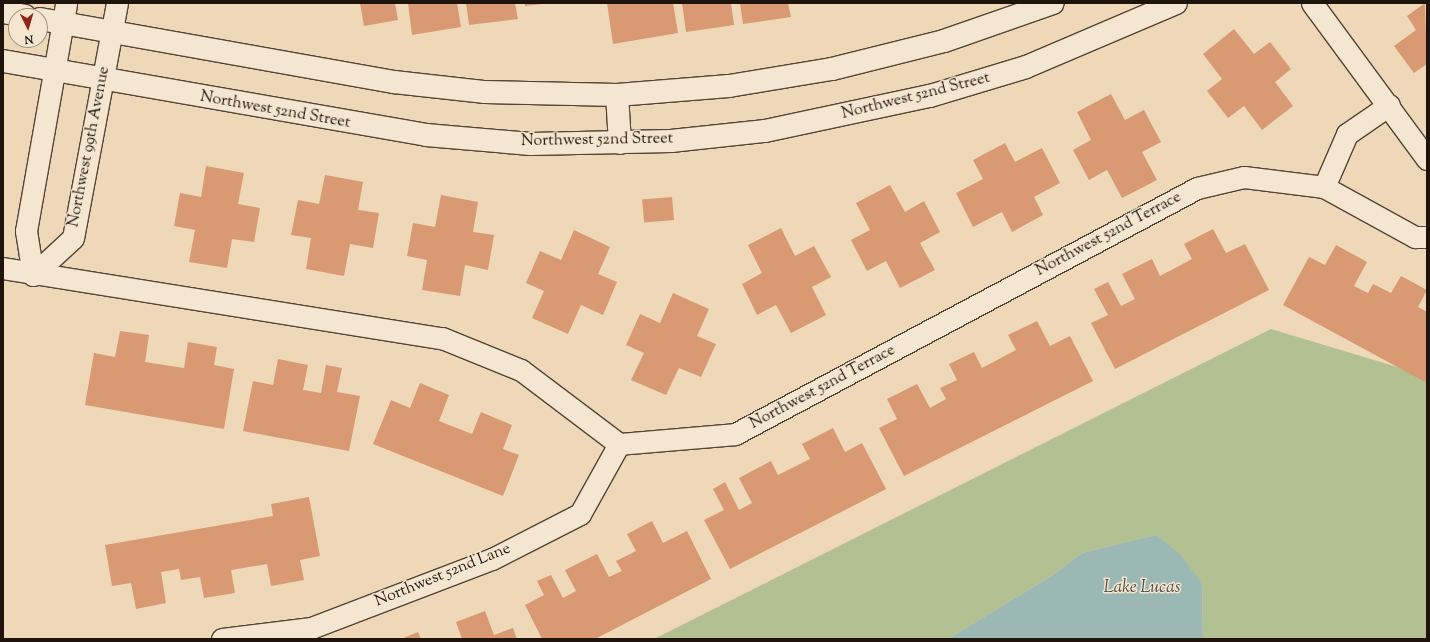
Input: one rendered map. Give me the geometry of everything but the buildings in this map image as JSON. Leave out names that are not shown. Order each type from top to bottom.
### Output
[{"type":"street","name":"Northwest 99th Avenue","points":[[33,275],[73,238],[104,80],[111,31],[117,3]]},
{"type":"street","points":[[48,17],[64,13],[111,31],[394,82],[499,92],[617,95],[730,86],[839,68],[944,42],[1053,3]]},
{"type":"street","name":"Northwest 52nd Street","points":[[3,61],[104,80],[426,135],[532,144],[620,143],[765,131],[884,109],[1026,68],[1176,3]]},
{"type":"street","points":[[1312,3],[1389,105],[1427,159]]},
{"type":"street","points":[[33,275],[26,231],[64,13]]},
{"type":"street","points":[[617,95],[620,143]]},
{"type":"street","points":[[1324,187],[1347,134],[1389,105]]},
{"type":"street","name":"Northwest 52nd Terrace","points":[[619,444],[735,434],[1197,188],[1244,177],[1324,187],[1415,237],[1427,237]]},
{"type":"street","points":[[3,268],[33,275],[442,338],[521,370],[619,444]]},
{"type":"street","name":"Northwest 52nd Lane","points":[[222,639],[311,628],[492,559],[580,514],[619,444]]},
{"type":"green space","points":[[1271,329],[1427,376],[1427,639],[1203,639],[1202,584],[1156,535],[1082,553],[1053,575],[948,639],[654,639]]},
{"type":"water","name":"Lake Lucas","points":[[1156,535],[1180,554],[1202,584],[1203,639],[948,639],[1053,575],[1082,553]]}]
